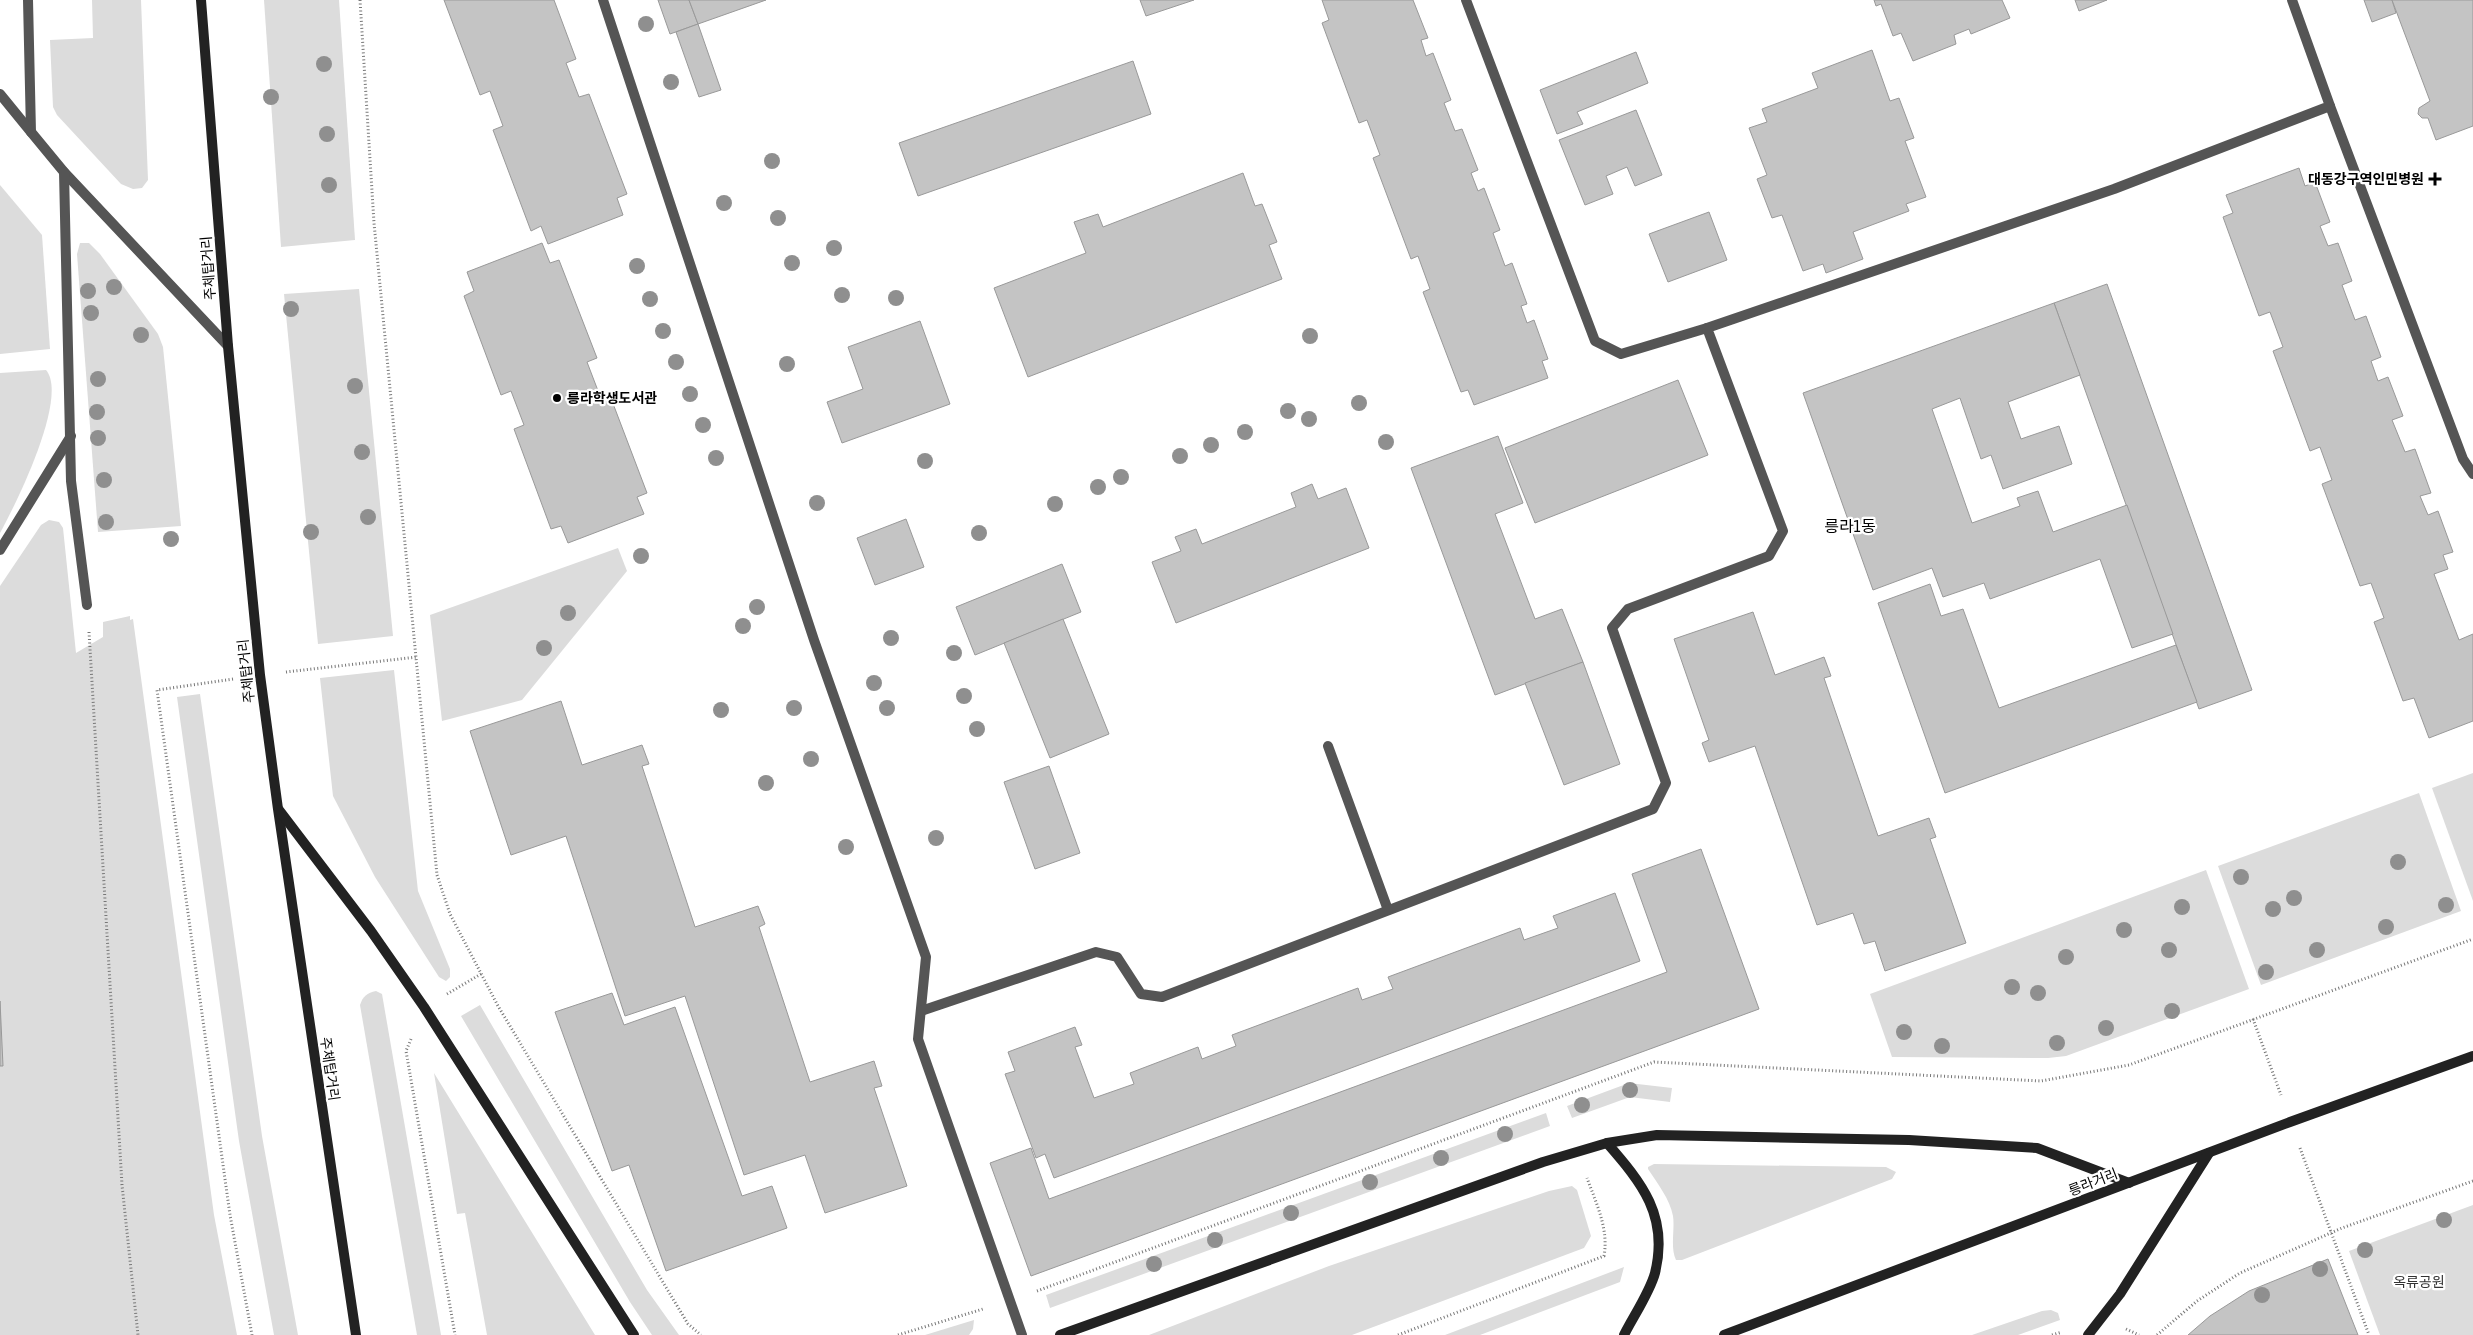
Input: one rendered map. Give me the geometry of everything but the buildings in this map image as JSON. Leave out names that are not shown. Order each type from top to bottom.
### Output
[{"type":"main road","name":"주체탑거리","points":[[201,0],[228,346],[260,675],[356,1335]]},
{"type":"main road","points":[[278,809],[371,931],[424,1007],[634,1335]]},
{"type":"main road","name":"릉라거리","points":[[1724,1335],[2473,1056]]},
{"type":"main road","points":[[1060,1335],[1543,1162],[1607,1142],[1657,1135],[1909,1140],[2037,1148],[2129,1183]]},
{"type":"main road","points":[[1607,1142],[1638,1179],[1650,1201],[1658,1248],[1654,1275],[1624,1335]]},
{"type":"main road","points":[[2088,1335],[2120,1294],[2209,1153]]},
{"type":"street","points":[[28,0],[31,132]]},
{"type":"street","points":[[603,0],[814,640],[926,957],[918,1039],[1022,1335]]},
{"type":"street","points":[[1466,0],[1595,341],[1621,354],[1708,328],[2114,189],[2330,106]]},
{"type":"street","points":[[2292,0],[2463,459],[2473,474]]},
{"type":"street","points":[[0,94],[64,172],[228,346]]},
{"type":"street","points":[[64,172],[72,435],[71,481],[87,605]]},
{"type":"street","points":[[921,1011],[1096,952],[1117,957],[1141,994],[1162,997],[1653,809],[1666,783],[1612,628],[1628,608],[1769,556],[1783,531],[1708,328]]},
{"type":"street","points":[[0,550],[72,435]]},
{"type":"street","points":[[1328,746],[1388,910]]},
{"type":"path","points":[[360,0],[374,223],[438,875],[450,914],[498,1006],[688,1324],[701,1335]]},
{"type":"path","points":[[87,605],[122,1185],[138,1335]]},
{"type":"path","points":[[252,1335],[230,1215],[157,690],[260,675],[417,657]]},
{"type":"path","points":[[455,1335],[406,1051],[424,1007],[481,974]]},
{"type":"path","points":[[1398,1335],[1604,1256],[1606,1242],[1600,1215],[1577,1152]]},
{"type":"path","points":[[2157,1335],[2197,1301],[2240,1273],[2330,1234],[2473,1181]]},
{"type":"path","points":[[2330,1234],[2369,1335]]},
{"type":"green space","points":[[92,0],[141,0],[148,180],[142,188],[133,189],[121,184],[57,115],[53,107],[50,40],[93,38]]},
{"type":"green space","points":[[264,0],[339,0],[355,240],[281,247]]},
{"type":"green space","points":[[0,185],[42,235],[50,349],[0,354]]},
{"type":"green space","points":[[80,243],[89,243],[100,254],[158,334],[163,347],[181,526],[98,532],[77,254]]},
{"type":"green space","points":[[359,289],[393,636],[318,644],[284,294]]},
{"type":"green space","points":[[46,370],[51,384],[51,403],[46,426],[28,476],[0,533],[0,373]]},
{"type":"green space","points":[[49,520],[59,522],[63,528],[76,653],[103,637],[103,622],[130,616],[130,620],[133,619],[214,1215],[237,1335],[0,1335],[0,586],[41,525]]},
{"type":"green space","points":[[618,548],[627,571],[522,700],[442,721],[430,615]]},
{"type":"green space","points":[[394,670],[418,891],[450,969],[450,977],[446,981],[439,977],[375,877],[333,796],[320,678]]},
{"type":"green space","points":[[200,694],[262,1136],[298,1335],[274,1335],[239,1141],[177,697]]},
{"type":"green space","points":[[2473,773],[2473,901],[2432,788]]},
{"type":"green space","points":[[2419,793],[2461,911],[2261,985],[2218,866]]},
{"type":"green space","points":[[2206,870],[2249,989],[2066,1056],[2048,1058],[1892,1057],[1870,994]]},
{"type":"green space","points":[[376,991],[382,994],[441,1335],[417,1335],[360,1005],[366,995]]},
{"type":"green space","points":[[480,1005],[647,1290],[679,1335],[652,1335],[630,1302],[461,1016]]},
{"type":"green space","points":[[434,1073],[595,1335],[487,1335],[465,1213],[457,1214]]},
{"type":"green space","points":[[1629,1083],[1672,1088],[1670,1102],[1630,1097],[1572,1118],[1567,1106]]},
{"type":"green space","points":[[1546,1113],[1550,1126],[1050,1308],[1046,1295]]},
{"type":"green space","points":[[1654,1164],[1886,1167],[1896,1172],[1892,1179],[1682,1260],[1676,1260],[1673,1250],[1673,1216],[1669,1203],[1648,1169],[1648,1167]]},
{"type":"green space","points":[[1572,1186],[1577,1190],[1591,1236],[1584,1248],[1352,1335],[1149,1335],[1329,1266],[1549,1191]]},
{"type":"green space","name":"옥류공원","points":[[2473,1205],[2473,1335],[2380,1335],[2349,1251]]},
{"type":"green space","points":[[1624,1267],[1620,1282],[1480,1335],[1445,1335]]},
{"type":"green space","points":[[2051,1310],[2058,1313],[2060,1320],[2018,1335],[1972,1335],[2042,1311]]},
{"type":"green space","points":[[974,1320],[973,1329],[969,1335],[925,1335]]},
{"type":"place","name":"대동강구역인민병원","points":[[2435,179]]},
{"type":"place","name":"릉라학생도서관","points":[[557,398]]},
{"type":"district","name":"릉라1동","points":[[1850,526]]}]
